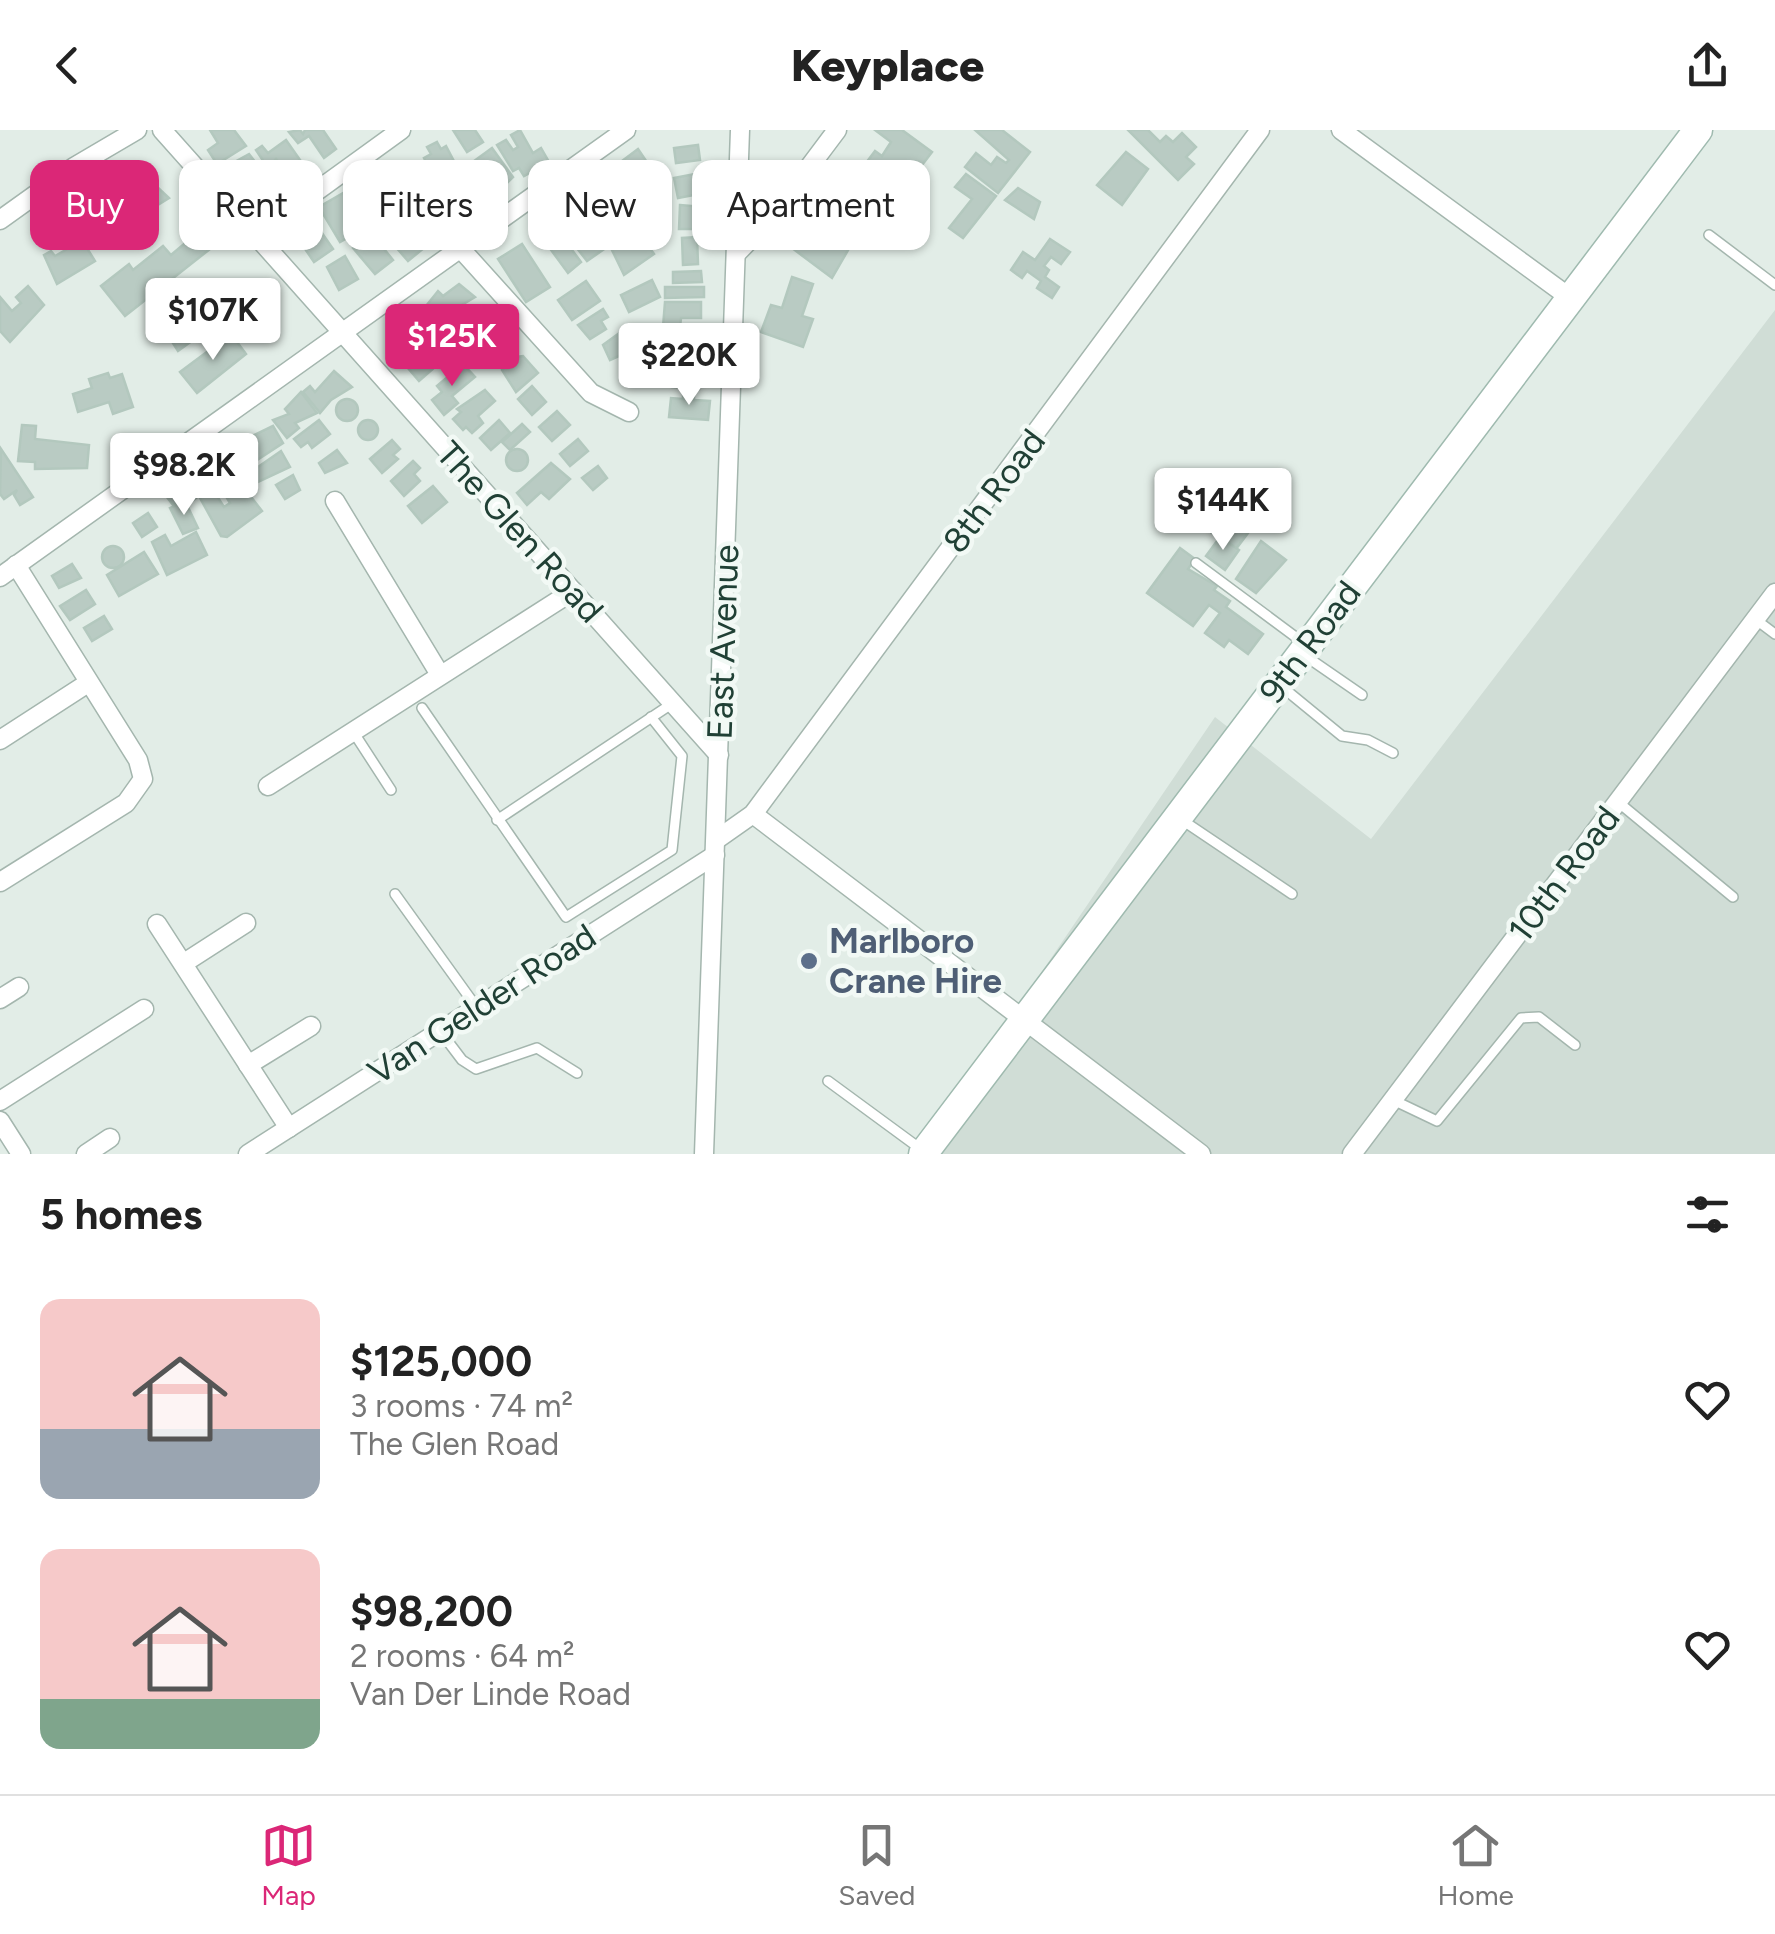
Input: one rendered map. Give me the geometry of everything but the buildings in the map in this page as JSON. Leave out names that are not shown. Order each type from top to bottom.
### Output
[{"type":"main road","name":"9th Road","points":[[924,1153],[1698,130]]},
{"type":"street","points":[[0,220],[74,167],[137,130]]},
{"type":"street","name":"The Glen Road","points":[[162,130],[189,160]]},
{"type":"street","points":[[323,186],[401,130]]},
{"type":"street","points":[[508,214],[626,130]]},
{"type":"street","name":"East Avenue","points":[[704,1154],[740,130]]},
{"type":"street","points":[[737,253],[770,218],[836,130]]},
{"type":"street","name":"8th Road","points":[[716,847],[753,814],[1260,130]]},
{"type":"street","points":[[1341,130],[1570,297]]},
{"type":"street","name":"The Glen Road","points":[[269,250],[719,755]]},
{"type":"street","points":[[0,577],[457,250]]},
{"type":"street","points":[[462,250],[591,393],[629,412]]},
{"type":"street","points":[[335,501],[439,673]]},
{"type":"street","points":[[0,882],[126,804],[140,788],[138,760],[16,565]]},
{"type":"street","points":[[268,786],[439,673],[573,591]]},
{"type":"street","name":"10th Road","points":[[1352,1154],[1775,593]]},
{"type":"street","points":[[0,740],[88,683]]},
{"type":"street","points":[[753,814],[1201,1154]]},
{"type":"street","name":"Van Gelder Road","points":[[248,1154],[477,1008],[716,847]]},
{"type":"street","points":[[184,963],[246,923]]},
{"type":"street","points":[[157,924],[289,1128]]},
{"type":"street","points":[[0,998],[18,987]]},
{"type":"street","points":[[0,1101],[144,1008]]},
{"type":"street","points":[[248,1065],[311,1026]]},
{"type":"street","points":[[0,1121],[22,1154]]},
{"type":"street","points":[[86,1154],[110,1138]]},
{"type":"lane","points":[[1709,235],[1775,284]]},
{"type":"lane","points":[[1196,564],[1362,695]]},
{"type":"lane","points":[[1755,619],[1775,634]]},
{"type":"lane","points":[[1278,685],[1347,739],[1368,740],[1393,753]]},
{"type":"lane","points":[[498,820],[672,703]]},
{"type":"lane","points":[[422,708],[566,917],[664,857],[675,840],[682,756],[652,716]]},
{"type":"lane","points":[[352,730],[390,790]]},
{"type":"lane","points":[[1618,802],[1733,897]]},
{"type":"lane","points":[[1178,818],[1292,894]]},
{"type":"lane","points":[[395,894],[477,1008]]},
{"type":"lane","points":[[1393,1100],[1437,1121],[1521,1018],[1539,1017],[1575,1045]]},
{"type":"lane","points":[[440,1031],[468,1066],[476,1069],[537,1048],[577,1072]]},
{"type":"lane","points":[[828,1080],[924,1153]]},
{"type":"shaded area","points":[[1775,310],[1775,1154],[918,1154],[1215,717],[1371,839]]},
{"type":"place","name":"Marlboro Crane Hire","points":[[809,961]]}]
